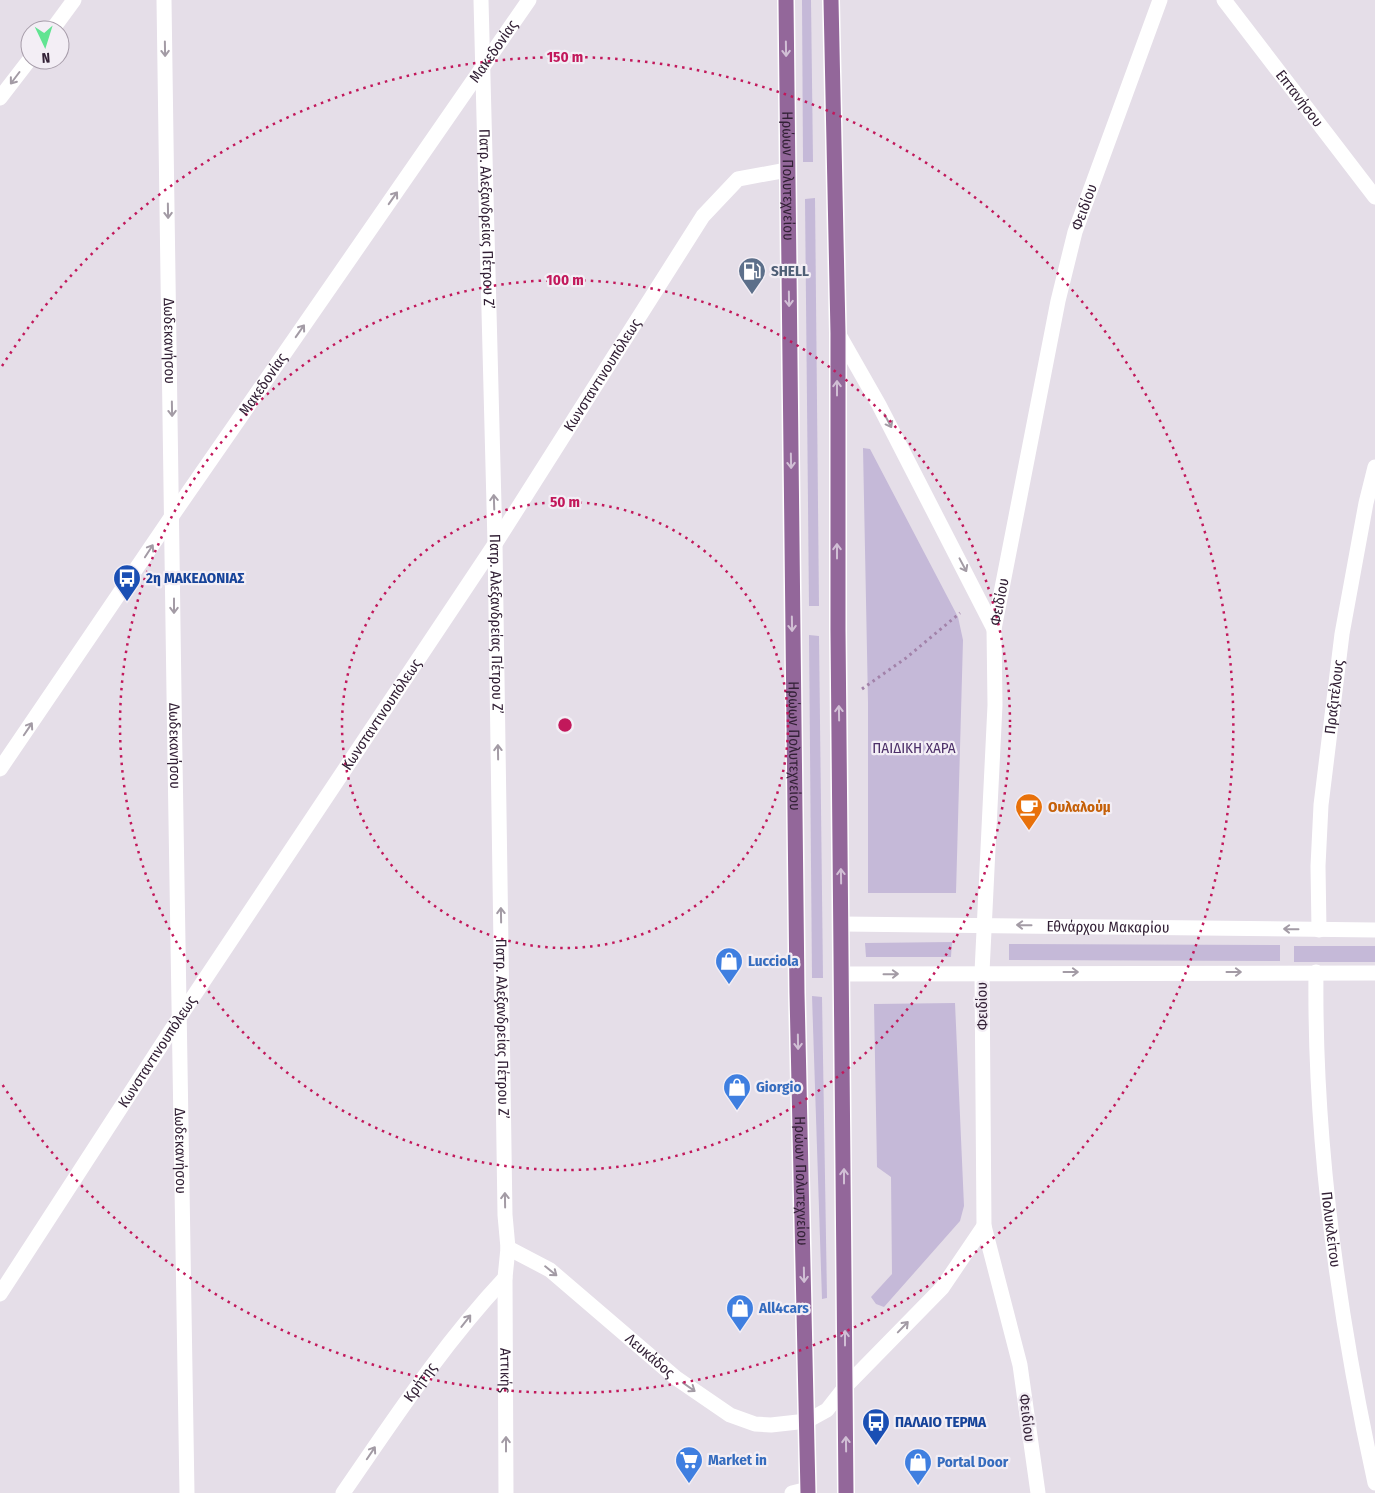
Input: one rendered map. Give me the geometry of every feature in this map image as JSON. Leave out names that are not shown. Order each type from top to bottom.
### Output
[{"type":"main road","name":"Ηρώων Πολυτεχνείου","points":[[786,0],[797,993],[808,1491]]},
{"type":"main road","points":[[831,0],[838,333],[839,704],[846,1493]]},
{"type":"street","points":[[59,20],[74,0]]},
{"type":"street","name":"Δωδεκανήσου","points":[[164,0],[174,514],[177,1021],[187,1493]]},
{"type":"street","name":"Πατρ. Αλεξανδρείας Πέτρου Ζ’","points":[[481,0],[495,544],[505,1215],[508,1248]]},
{"type":"street","name":"Μακεδονίας","points":[[0,769],[529,0]]},
{"type":"street","name":"Φειδίου","points":[[1038,1493],[1020,1364],[984,1226],[982,972],[995,705],[994,630],[1058,301],[1075,232],[1160,0]]},
{"type":"street","name":"Επτανήσου","points":[[1224,0],[1375,197]]},
{"type":"street","points":[[0,98],[22,70]]},
{"type":"street","name":"Κωνσταντινουπόλεως","points":[[0,1294],[177,1021],[495,544],[703,216],[738,179],[787,170]]},
{"type":"street","points":[[838,333],[879,405],[979,596],[994,630]]},
{"type":"street","name":"Πραξιτέλους","points":[[1319,930],[1318,866],[1321,805],[1342,634],[1366,503],[1375,467]]},
{"type":"street","name":"Εθνάρχου Μακαρίου","points":[[842,924],[1375,930]]},
{"type":"street","points":[[842,974],[982,972],[1316,972],[1375,974]]},
{"type":"street","name":"Πολυκλείτου","points":[[1316,972],[1317,1063],[1329,1232],[1356,1398],[1375,1483]]},
{"type":"street","points":[[807,1421],[827,1410],[845,1387],[942,1288],[984,1226]]},
{"type":"street","name":"Λευκάδος","points":[[508,1248],[544,1265],[676,1378],[730,1415],[755,1424],[771,1426],[807,1421]]},
{"type":"street","name":"Αττικής","points":[[506,1493],[505,1278],[508,1248]]},
{"type":"street","name":"Κρήτης","points":[[343,1493],[390,1424],[468,1317],[505,1278]]},
{"type":"street","points":[[792,1493],[808,1491]]},
{"type":"path","points":[[839,704],[906,658],[979,596]]},
{"type":"green space","points":[[802,0],[811,0],[813,162],[803,162]]},
{"type":"green space","points":[[815,198],[819,606],[809,606],[805,199]]},
{"type":"green space","name":"ΠΑΙΔΙΚΗ ΧΑΡΑ","points":[[863,448],[870,449],[958,617],[963,640],[956,893],[868,893],[868,702]]},
{"type":"green space","points":[[809,635],[819,636],[823,978],[812,978]]},
{"type":"green space","points":[[952,942],[951,957],[866,957],[865,943]]},
{"type":"green space","points":[[1009,944],[1280,945],[1280,961],[1009,960]]},
{"type":"green space","points":[[1294,946],[1375,946],[1375,962],[1294,962]]},
{"type":"green space","points":[[812,996],[822,997],[827,1298],[822,1299]]},
{"type":"green space","points":[[955,1003],[964,1206],[960,1221],[884,1307],[876,1304],[871,1297],[892,1274],[891,1177],[877,1167],[874,1004]]},
{"type":"place","name":"SHELL","points":[[752,295]]},
{"type":"place","name":"2η ΜΑΚΕΔΟΝΙΑΣ","points":[[127,602]]},
{"type":"place","name":"Ουλαλούμ","points":[[1029,831]]},
{"type":"place","name":"Lucciola","points":[[729,985]]},
{"type":"place","name":"Giorgio","points":[[737,1111]]},
{"type":"place","name":"All4cars","points":[[740,1332]]},
{"type":"place","name":"ΠΑΛΑΙΟ ΤΕΡΜΑ","points":[[876,1446]]},
{"type":"place","name":"Market in","points":[[689,1484]]},
{"type":"place","name":"Portal Door","points":[[918,1486]]}]
